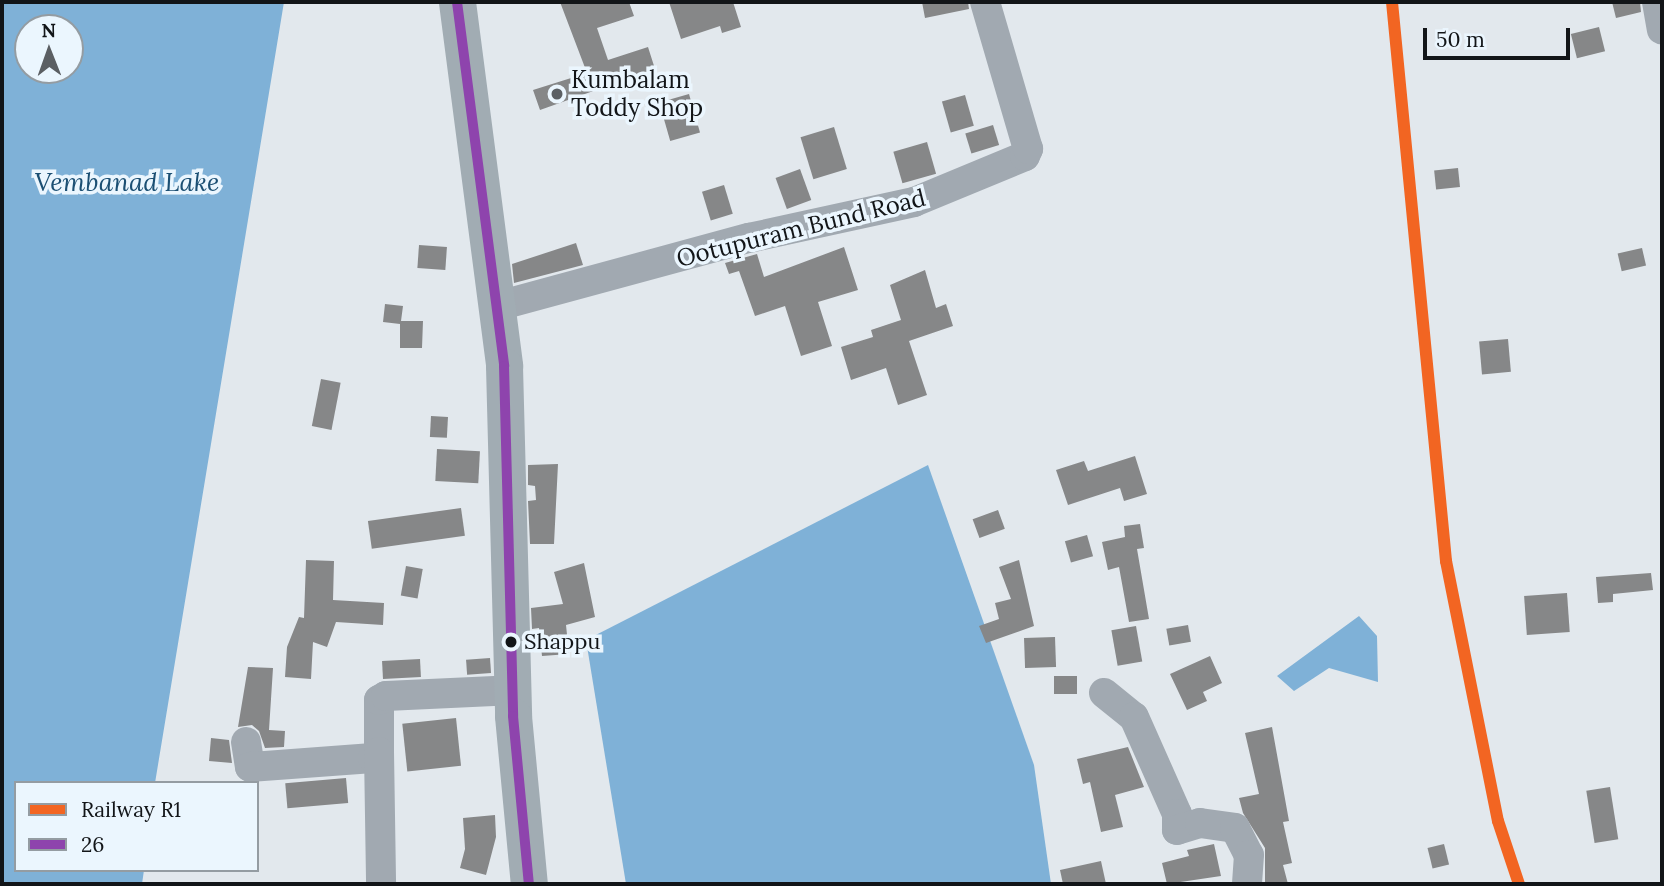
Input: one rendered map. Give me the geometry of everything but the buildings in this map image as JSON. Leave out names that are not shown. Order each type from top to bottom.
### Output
[{"type":"main road","points":[[457,2],[498,306],[507,422],[505,480],[512,690],[529,884]]},
{"type":"street","name":"Ootupuram Bund Road","points":[[498,306],[749,238],[914,202],[1025,156],[1028,149],[985,2]]},
{"type":"street","points":[[1657,2],[1662,30]]},
{"type":"street","points":[[381,884],[379,700],[386,696],[512,690]]},
{"type":"street","points":[[1104,694],[1134,717],[1177,814],[1177,830],[1200,822],[1236,828],[1250,855],[1247,884]]},
{"type":"street","points":[[246,742],[250,767],[373,758],[379,752]]},
{"type":"water","name":"Vembanad Lake","points":[[2,2],[284,2],[155,781],[14,781],[14,872],[144,872],[142,884],[2,884]]},
{"type":"water","points":[[928,465],[1034,765],[1051,884],[626,884],[586,640]]},
{"type":"water","points":[[1359,616],[1377,636],[1378,682],[1329,668],[1294,691],[1277,676]]},
{"type":"rail line","name":"R1","points":[[1392,2],[1446,561],[1498,821],[1519,884]]},
{"type":"transit line","name":"26","points":[[457,2],[504,366],[513,716],[529,884]]},
{"type":"place","name":"Kumbalam Toddy Shop","points":[[557,94]]},
{"type":"place","name":"Shappu","points":[[511,642]]}]
